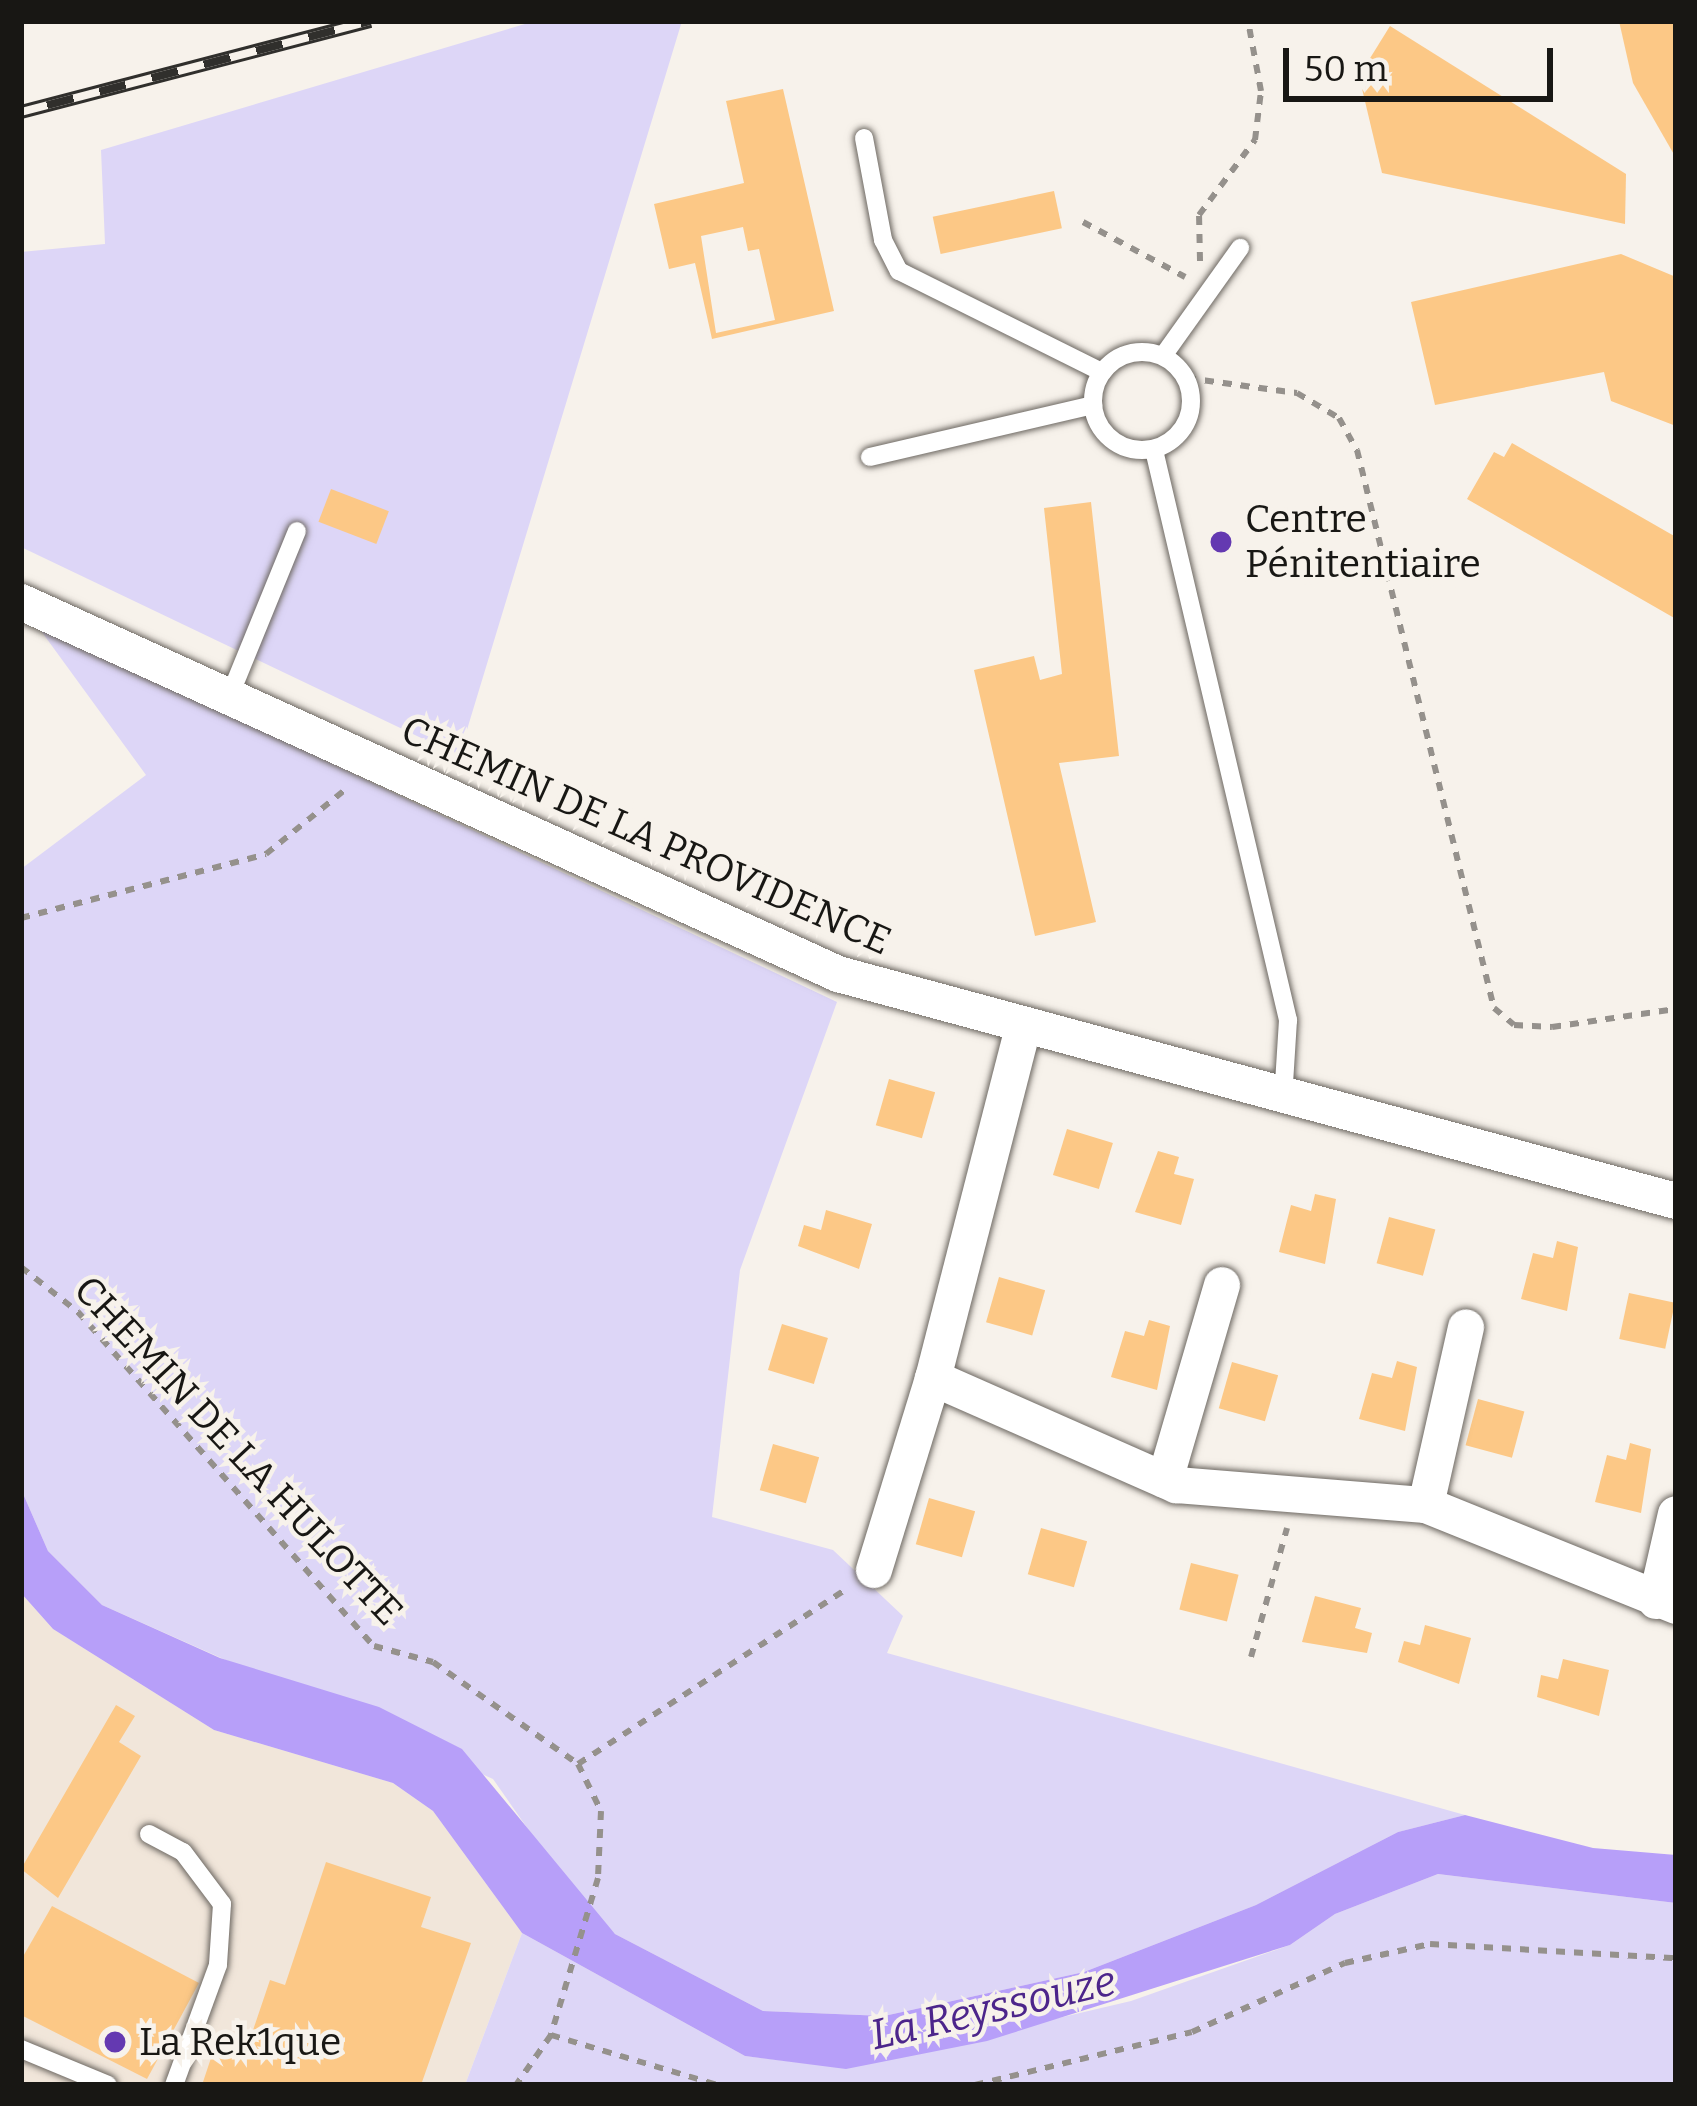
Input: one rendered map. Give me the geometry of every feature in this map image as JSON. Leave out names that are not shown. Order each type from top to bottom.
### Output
[{"type":"street","name":"CHEMIN DE LA PROVIDENCE","points":[[21,602],[838,974],[1283,1100],[1676,1201]]},
{"type":"street","points":[[874,1570],[933,1378],[1023,1028]]},
{"type":"street","points":[[1165,1480],[1222,1285]]},
{"type":"street","points":[[1426,1505],[1466,1327]]},
{"type":"street","points":[[933,1378],[1165,1480],[1426,1505],[1666,1603],[1676,1514]]},
{"type":"lane","points":[[864,138],[883,240],[899,271],[1102,372]]},
{"type":"lane","points":[[1163,356],[1240,248]]},
{"type":"lane","points":[[1129,353],[1163,356],[1186,378],[1188,422],[1154,450],[1120,446],[1093,405],[1102,372],[1129,353]]},
{"type":"lane","points":[[870,457],[1093,405]]},
{"type":"lane","points":[[1154,450],[1288,1020],[1283,1100]]},
{"type":"lane","points":[[230,695],[297,531]]},
{"type":"lane","points":[[149,1834],[183,1852],[222,1904],[218,1966],[174,2085]]},
{"type":"lane","points":[[21,2049],[108,2085]]},
{"type":"path","points":[[1210,290],[1196,248],[1199,215],[1255,140],[1261,91],[1248,21]]},
{"type":"path","points":[[1083,222],[1210,290]]},
{"type":"path","points":[[1186,378],[1297,393],[1339,418],[1358,450],[1494,1008],[1514,1025],[1552,1027],[1676,1009]]},
{"type":"path","points":[[21,918],[266,854],[374,762]]},
{"type":"path","name":"CHEMIN DE LA HULOTTE","points":[[21,1267],[78,1312],[374,1646],[433,1663],[578,1764]]},
{"type":"path","points":[[1251,1657],[1296,1494]]},
{"type":"path","points":[[516,2085],[551,2035],[556,1998],[598,1878],[601,1811],[578,1764],[874,1570]]},
{"type":"path","points":[[975,2085],[1192,2032],[1346,1963],[1430,1944],[1676,1958]]},
{"type":"path","points":[[551,2035],[718,2085]]},
{"type":"shaded area","points":[[535,21],[682,21],[459,756],[21,547],[21,252],[105,244],[101,150]]},
{"type":"shaded area","points":[[36,624],[837,1002],[740,1270],[712,1517],[833,1550],[903,1616],[887,1653],[1465,1815],[1398,1832],[1256,1905],[1084,1972],[884,2016],[763,2011],[615,1934],[570,1889],[493,1779],[102,1605],[48,1551],[21,1489],[21,869],[146,775]]},
{"type":"shaded area","points":[[21,1593],[53,1629],[214,1730],[393,1783],[433,1811],[522,1933],[465,2085],[21,2085]]},
{"type":"shaded area","points":[[1438,1874],[1676,1903],[1676,2085],[465,2085],[522,1933],[745,2056],[846,2068],[1131,2001],[1290,1945],[1335,1914]]},
{"type":"water","name":"La Reyssouze","points":[[21,1489],[48,1551],[102,1605],[220,1658],[379,1707],[462,1749],[615,1934],[763,2011],[884,2016],[1084,1972],[1256,1905],[1398,1832],[1465,1815],[1593,1848],[1676,1855],[1676,1903],[1438,1874],[1335,1914],[1290,1945],[987,2041],[846,2069],[745,2056],[522,1933],[433,1811],[393,1783],[214,1730],[53,1629],[21,1593]]},
{"type":"building","points":[[1619,21],[1676,21],[1676,158],[1633,83]]},
{"type":"building","points":[[1390,26],[1626,174],[1625,224],[1382,173],[1359,76]]},
{"type":"building","points":[[783,89],[834,311],[712,339],[695,263],[669,269],[654,204],[744,183],[726,101]],"holes":[[[743,227],[748,251],[759,249],[775,320],[716,333],[701,236]]]},
{"type":"building","points":[[1054,191],[1062,228],[941,254],[933,217]]},
{"type":"building","points":[[1621,254],[1676,277],[1676,426],[1611,401],[1604,372],[1435,405],[1411,302]]},
{"type":"building","points":[[1512,443],[1676,537],[1676,619],[1467,499],[1494,452],[1504,457]]},
{"type":"building","points":[[331,489],[389,511],[376,544],[318,522]]},
{"type":"building","points":[[1091,502],[1119,756],[1059,763],[1096,922],[1035,936],[974,670],[1034,656],[1040,680],[1062,674],[1044,508]]},
{"type":"building","points":[[889,1079],[935,1092],[922,1138],[876,1125]]},
{"type":"building","points":[[1067,1129],[1113,1143],[1099,1189],[1053,1175]]},
{"type":"building","points":[[1158,1151],[1179,1157],[1174,1174],[1194,1179],[1181,1225],[1135,1212]]},
{"type":"building","points":[[1315,1194],[1336,1199],[1325,1264],[1279,1252],[1291,1205],[1311,1211]]},
{"type":"building","points":[[826,1210],[872,1224],[859,1269],[798,1246],[804,1225],[821,1230]]},
{"type":"building","points":[[1389,1217],[1435,1229],[1423,1276],[1377,1263]]},
{"type":"building","points":[[1557,1241],[1578,1247],[1567,1311],[1521,1299],[1533,1253],[1553,1258]]},
{"type":"building","points":[[999,1277],[1045,1290],[1032,1335],[986,1322]]},
{"type":"building","points":[[1629,1293],[1675,1303],[1665,1349],[1619,1339]]},
{"type":"building","points":[[1149,1320],[1170,1326],[1157,1390],[1111,1377],[1125,1331],[1144,1336]]},
{"type":"building","points":[[782,1324],[828,1338],[814,1384],[768,1370]]},
{"type":"building","points":[[1397,1361],[1417,1367],[1405,1431],[1359,1419],[1372,1373],[1392,1378]]},
{"type":"building","points":[[1232,1362],[1278,1375],[1265,1421],[1219,1408]]},
{"type":"building","points":[[1478,1399],[1524,1411],[1512,1458],[1466,1445]]},
{"type":"building","points":[[1630,1443],[1651,1449],[1641,1513],[1595,1502],[1607,1455],[1626,1460]]},
{"type":"building","points":[[773,1444],[819,1457],[806,1503],[760,1490]]},
{"type":"building","points":[[929,1498],[975,1511],[962,1557],[916,1544]]},
{"type":"building","points":[[1041,1528],[1087,1541],[1074,1587],[1028,1574]]},
{"type":"building","points":[[1191,1563],[1239,1575],[1227,1621],[1179,1610]]},
{"type":"building","points":[[1315,1596],[1361,1608],[1355,1628],[1372,1633],[1367,1653],[1302,1642]]},
{"type":"building","points":[[1425,1625],[1471,1638],[1459,1684],[1398,1662],[1404,1641],[1420,1645]]},
{"type":"building","points":[[1563,1659],[1609,1670],[1599,1716],[1537,1697],[1541,1675],[1558,1679]]},
{"type":"building","points":[[116,1705],[135,1716],[119,1742],[141,1756],[58,1898],[21,1869]]},
{"type":"building","points":[[326,1862],[431,1897],[421,1927],[471,1943],[421,2085],[202,2085],[220,2031],[249,2042],[270,1980],[285,1985]]},
{"type":"building","points":[[52,1906],[199,1983],[147,2079],[21,2015],[21,1960]]},
{"type":"railway","points":[[21,112],[370,21]]},
{"type":"place","name":"Centre Pénitentiaire","points":[[1221,542]]},
{"type":"place","name":"La Rek1que","points":[[115,2042]]}]
